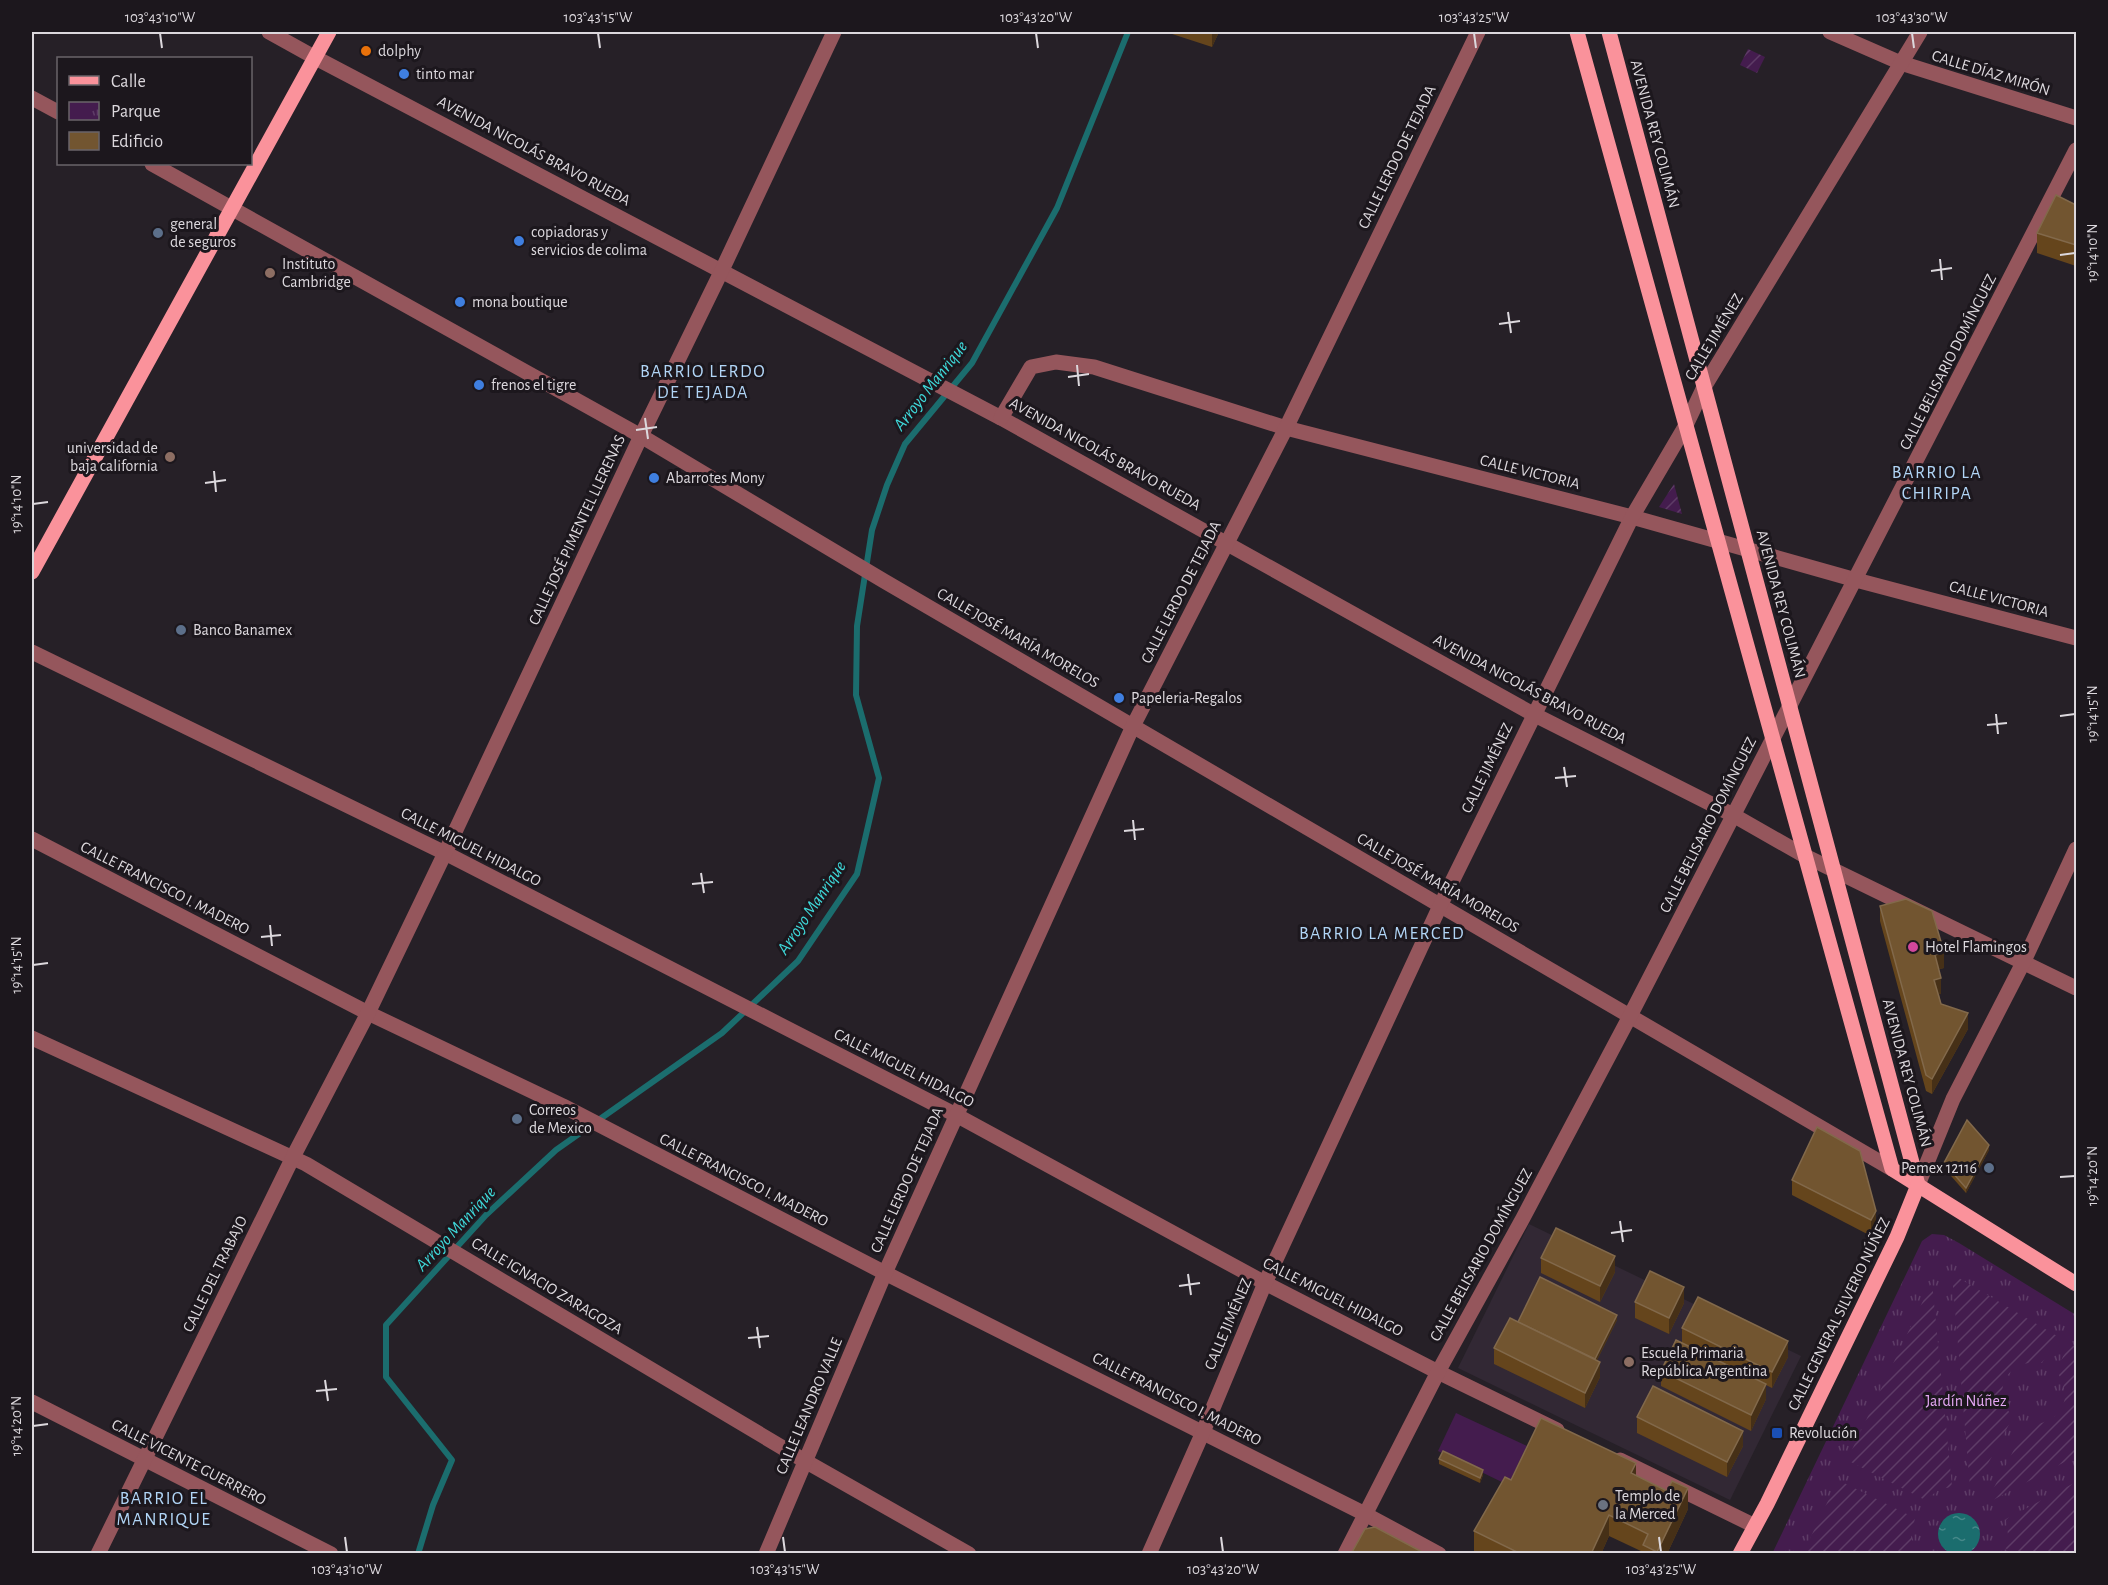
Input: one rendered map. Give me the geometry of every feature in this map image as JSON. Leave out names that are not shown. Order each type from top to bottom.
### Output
[{"type":"main road","points":[[32,572],[328,32]]},
{"type":"main road","points":[[1577,32],[1892,1169]]},
{"type":"main road","name":"AVENIDA REY COLIMÁN","points":[[1609,32],[1918,1185]]},
{"type":"main road","name":"CALLE JOSÉ MARÍA MORELOS","points":[[1892,1169],[2076,1284]]},
{"type":"main road","name":"CALLE GENERAL SILVERIO NÚÑEZ","points":[[1740,1554],[1897,1237],[1918,1185]]},
{"type":"street","name":"AVENIDA NICOLÁS BRAVO RUEDA","points":[[269,32],[976,404],[1533,714],[1733,815],[1805,856],[2076,988]]},
{"type":"street","name":"CALLE JOSÉ PIMENTEL LLERENAS","points":[[368,1013],[446,853],[641,436],[834,32]]},
{"type":"street","name":"CALLE LERDO DE TEJADA","points":[[885,1273],[1133,726],[1286,428],[1478,32]]},
{"type":"street","name":"CALLE DÍAZ MIRÓN","points":[[1830,32],[1901,63],[2076,118]]},
{"type":"street","name":"CALLE JIMÉNEZ","points":[[1149,1554],[1265,1283],[1440,906],[1632,517],[1686,425],[1704,387],[1920,32]]},
{"type":"street","points":[[32,98],[57,111]]},
{"type":"street","name":"CALLE BELISARIO DOMÍNGUEZ","points":[[1345,1554],[1438,1372],[1630,1016],[2076,150]]},
{"type":"street","name":"CALLE JOSÉ MARÍA MORELOS","points":[[154,165],[641,436],[884,581],[1892,1169]]},
{"type":"street","name":"CALLE VICTORIA","points":[[1001,418],[1031,367],[1056,362],[1094,367],[1286,428],[1632,517],[1856,580],[2076,638]]},
{"type":"street","name":"CALLE MIGUEL HIDALGO","points":[[32,652],[446,853],[956,1115],[1265,1283],[1438,1372],[1573,1437]]},
{"type":"street","name":"CALLE FRANCISCO I. MADERO","points":[[32,839],[368,1013],[563,1106],[885,1273],[1365,1514],[1439,1554]]},
{"type":"street","points":[[1918,1185],[1953,1099],[2024,961],[2076,849]]},
{"type":"street","name":"CALLE DEL TRABAJO","points":[[98,1554],[293,1157],[368,1013]]},
{"type":"street","name":"CALLE IGNACIO ZARAGOZA","points":[[32,1038],[293,1157],[805,1461],[969,1554]]},
{"type":"street","name":"CALLE LEANDRO VALLE","points":[[766,1554],[885,1273]]},
{"type":"street","name":"CALLE VICENTE GUERRERO","points":[[32,1402],[314,1550],[332,1554]]},
{"type":"street","points":[[1605,1452],[1755,1526]]},
{"type":"shaded area","name":"Escuela Primaria República Argentina","points":[[1529,1224],[1801,1356],[1730,1500],[1458,1368]]},
{"type":"green space","points":[[1748,49],[1765,57],[1757,73],[1740,65]]},
{"type":"green space","points":[[1674,484],[1682,514],[1659,507]]},
{"type":"green space","name":"Jardín Núñez","points":[[1932,1234],[1944,1235],[1959,1243],[2076,1315],[2076,1553],[1967,1553],[1972,1551],[1942,1521],[1939,1539],[1943,1547],[1951,1553],[1772,1554],[1922,1241]]},
{"type":"green space","points":[[1952,1274],[2057,1336],[2042,1363],[2019,1366],[2006,1378],[2003,1397],[2013,1417],[1975,1488],[1970,1487]]},
{"type":"green space","points":[[1932,1282],[1952,1487],[1940,1489],[1925,1500],[1847,1460]]},
{"type":"green space","points":[[2070,1343],[2076,1347],[2076,1456],[1993,1500],[1990,1495],[2027,1425],[2048,1420],[2061,1408],[2065,1391],[2056,1371]]},
{"type":"green space","points":[[1456,1413],[1527,1446],[1508,1485],[1438,1451]]},
{"type":"green space","points":[[1838,1480],[1915,1518],[1911,1538],[1913,1543],[1897,1553],[1803,1553]]},
{"type":"green space","points":[[2076,1482],[2076,1553],[2013,1553],[2005,1548],[2008,1535],[2006,1519]]},
{"type":"water","points":[[1959,1513],[1974,1519],[1980,1534],[1974,1549],[1959,1555],[1944,1549],[1938,1534],[1944,1519]]},
{"type":"building","points":[[2056,195],[2076,205],[2076,245],[2037,233]]},
{"type":"building","points":[[1906,899],[1932,911],[1944,952],[1935,955],[1941,978],[1934,980],[1941,1004],[1968,1013],[1932,1079],[1926,1075],[1880,906]]},
{"type":"building","points":[[1967,1120],[1989,1145],[1966,1188],[1944,1163]]},
{"type":"building","points":[[1817,1127],[1860,1151],[1876,1211],[1871,1220],[1792,1180]]},
{"type":"building","points":[[1556,1228],[1615,1256],[1600,1286],[1541,1258]]},
{"type":"building","points":[[1650,1271],[1684,1287],[1669,1318],[1635,1302]]},
{"type":"building","points":[[1540,1277],[1617,1315],[1595,1359],[1518,1322]]},
{"type":"building","points":[[1698,1297],[1788,1341],[1772,1372],[1682,1328]]},
{"type":"building","points":[[1510,1318],[1600,1362],[1585,1393],[1494,1348]]},
{"type":"building","points":[[1676,1340],[1766,1384],[1751,1415],[1661,1371]]},
{"type":"building","points":[[1653,1386],[1743,1431],[1727,1462],[1637,1417]]},
{"type":"building","points":[[1541,1418],[1636,1463],[1631,1473],[1667,1491],[1672,1481],[1688,1488],[1657,1552],[1643,1545],[1648,1534],[1609,1515],[1591,1554],[1521,1554],[1474,1531],[1505,1477],[1511,1480]]},
{"type":"building","points":[[1443,1451],[1483,1470],[1480,1478],[1439,1459]]},
{"type":"building","points":[[1375,1527],[1426,1554],[1351,1554],[1365,1529]]},
{"type":"waterway","name":"Arroyo Manrique","points":[[418,1554],[433,1505],[452,1460],[386,1377],[386,1325],[486,1215],[556,1150],[722,1033],[798,961],[857,874],[879,778],[856,695],[857,626],[872,530],[887,485],[905,444],[972,363],[1057,208],[1128,32]]},
{"type":"place","name":"dolphy","points":[[366,51]]},
{"type":"place","name":"tinto mar","points":[[404,74]]},
{"type":"place","name":"general de seguros","points":[[158,233]]},
{"type":"place","name":"copiadoras y servicios de colima","points":[[519,241]]},
{"type":"place","name":"Instituto Cambridge","points":[[270,273]]},
{"type":"place","name":"mona boutique","points":[[460,302]]},
{"type":"place","name":"frenos el tigre","points":[[479,385]]},
{"type":"place","name":"universidad de baja california","points":[[170,457]]},
{"type":"place","name":"Abarrotes Mony","points":[[654,478]]},
{"type":"place","name":"Banco Banamex","points":[[181,630]]},
{"type":"place","name":"Papeleria-Regalos","points":[[1119,698]]},
{"type":"place","name":"Hotel Flamingos","points":[[1913,947]]},
{"type":"place","name":"Correos de Mexico","points":[[517,1119]]},
{"type":"place","name":"Pemex 12116","points":[[1989,1168]]},
{"type":"place","name":"Escuela Primaria República Argentina","points":[[1629,1362]]},
{"type":"place","name":"Revolución","points":[[1777,1433]]},
{"type":"place","name":"Templo de la Merced","points":[[1603,1505]]},
{"type":"district","name":"BARRIO LERDO DE TEJADA","points":[[703,382]]},
{"type":"district","name":"BARRIO LA CHIRIPA","points":[[1937,483]]},
{"type":"district","name":"BARRIO LA MERCED","points":[[1382,934]]},
{"type":"district","name":"BARRIO EL MANRIQUE","points":[[164,1509]]}]
